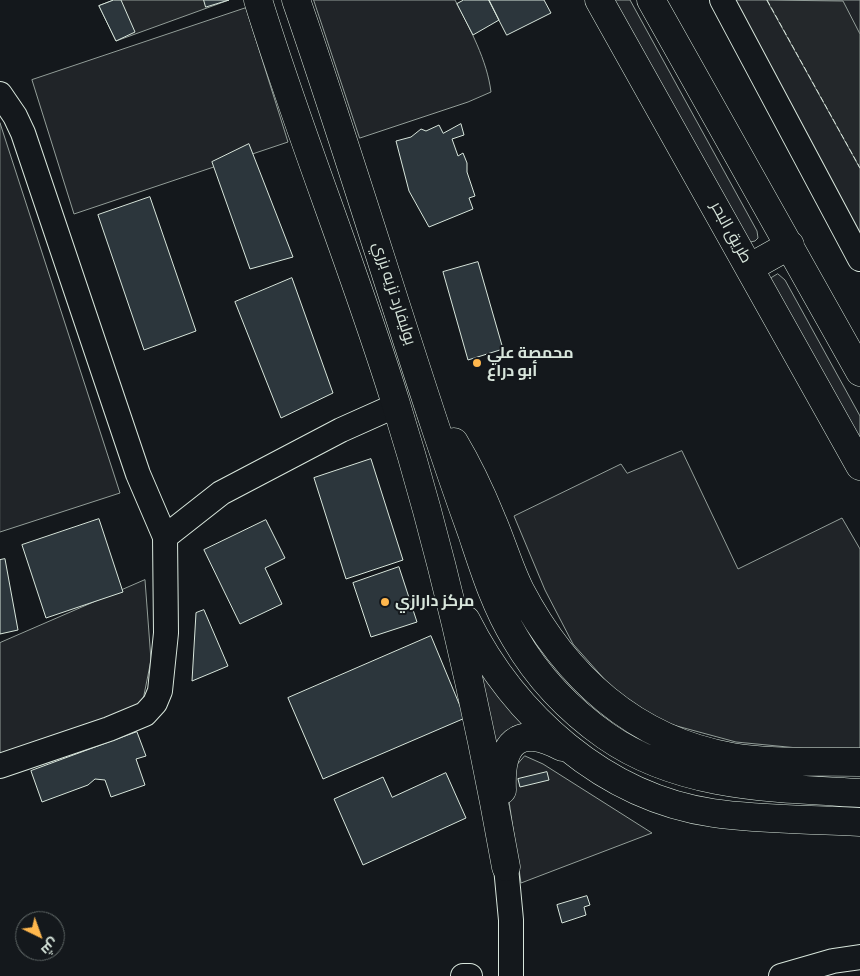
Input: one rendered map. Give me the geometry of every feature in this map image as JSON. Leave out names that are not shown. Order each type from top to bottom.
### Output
[{"type":"highway","name":"بوليفارد نزيه بزري","points":[[258,0],[354,275],[397,405],[448,588]]},
{"type":"highway","name":"طريق البحر","points":[[599,0],[860,466]]},
{"type":"highway","points":[[652,0],[860,372]]},
{"type":"highway","name":"بوليفارد نزيه بزري","points":[[299,5],[420,380],[490,587],[515,639],[553,690],[606,736],[635,753],[700,778],[736,785],[860,793]]},
{"type":"highway","points":[[749,268],[790,245]]},
{"type":"highway","points":[[420,380],[469,467],[520,589],[538,620],[564,657],[605,699],[658,734],[673,741],[718,754],[751,759],[860,762]]},
{"type":"highway","points":[[448,588],[479,647],[500,677],[545,728],[575,754]]},
{"type":"highway","points":[[448,588],[485,752],[506,867]]},
{"type":"highway","points":[[506,867],[501,776],[508,746],[520,737],[534,736],[552,741],[608,776],[645,793],[684,807],[740,817],[860,822]]},
{"type":"street","points":[[722,0],[860,259]]},
{"type":"street","points":[[0,94],[15,116],[23,133],[138,474],[165,537],[166,633],[164,670],[160,691],[155,703],[145,714],[132,721],[0,766]]},
{"type":"street","points":[[165,537],[221,493],[307,446],[397,405]]},
{"type":"street","points":[[506,867],[511,920],[512,976]]},
{"type":"street","points":[[781,976],[833,961],[860,957]]},
{"type":"street","points":[[463,976],[470,976]]},
{"type":"shaded area","points":[[114,0],[229,0],[116,41],[99,6]]},
{"type":"shaded area","points":[[314,0],[455,0],[482,56],[491,92],[468,102],[360,138]]},
{"type":"shaded area","points":[[615,0],[630,0],[757,231],[758,238],[755,241],[750,242]]},
{"type":"shaded area","points":[[729,0],[860,0],[860,247]]},
{"type":"shaded area","points":[[767,0],[843,1],[860,34],[860,168]]},
{"type":"shaded area","points":[[246,8],[288,142],[74,214],[32,80]]},
{"type":"shaded area","points":[[0,123],[120,493],[0,532]]},
{"type":"shaded area","points":[[778,274],[785,280],[860,416],[860,444],[769,282],[771,278]]},
{"type":"shaded area","points":[[682,451],[738,569],[842,518],[860,549],[860,754],[736,742],[662,722],[614,690],[573,644],[545,590],[514,516],[621,464],[627,473]]},
{"type":"shaded area","points":[[145,580],[151,660],[143,700],[131,711],[0,755],[0,643]]},
{"type":"shaded area","points":[[485,673],[525,723],[512,727],[496,743],[479,675]]},
{"type":"shaded area","points":[[525,756],[543,764],[652,833],[521,883],[509,801],[510,773]]},
{"type":"building","points":[[114,0],[121,0],[135,32],[116,41],[99,6]]},
{"type":"building","points":[[204,0],[229,0],[206,7]]},
{"type":"building","points":[[464,0],[489,0],[499,20],[473,35],[457,4]]},
{"type":"building","points":[[489,0],[544,0],[551,13],[507,35]]},
{"type":"building","points":[[461,124],[464,135],[452,139],[458,156],[463,153],[467,163],[467,172],[475,196],[469,198],[473,209],[429,227],[409,191],[396,141],[411,137],[421,129],[426,131],[439,125],[443,133]]},
{"type":"building","points":[[249,144],[293,257],[250,269],[212,162]]},
{"type":"building","points":[[150,197],[196,331],[144,350],[98,215]]},
{"type":"building","points":[[478,262],[503,349],[468,360],[443,272]]},
{"type":"building","points":[[292,278],[333,393],[281,418],[235,302]]},
{"type":"building","points":[[371,459],[403,560],[346,579],[314,478]]},
{"type":"building","points":[[99,519],[123,592],[46,618],[22,545]]},
{"type":"building","points":[[266,520],[285,558],[265,568],[282,604],[240,624],[204,550]]},
{"type":"building","points":[[5,559],[18,630],[0,634],[0,560]]},
{"type":"building","name":"مركز دارازي","points":[[399,567],[417,622],[371,637],[353,583]]},
{"type":"building","points":[[204,610],[228,666],[192,681],[196,613]]},
{"type":"building","points":[[431,636],[465,718],[323,779],[288,698]]},
{"type":"building","points":[[137,732],[146,756],[136,759],[145,785],[111,797],[105,780],[95,779],[88,785],[42,802],[31,771]]},
{"type":"building","points":[[547,772],[549,780],[520,787],[518,779]]},
{"type":"building","points":[[446,773],[466,818],[363,865],[334,799],[383,777],[392,797]]},
{"type":"building","points":[[587,896],[590,905],[584,907],[586,915],[562,923],[557,905]]},
{"type":"fence","points":[[767,0],[860,168]]},
{"type":"place","name":"محمصة علي أبو دراع","points":[[477,363]]},
{"type":"place","name":"مركز دارازي","points":[[385,602]]}]
